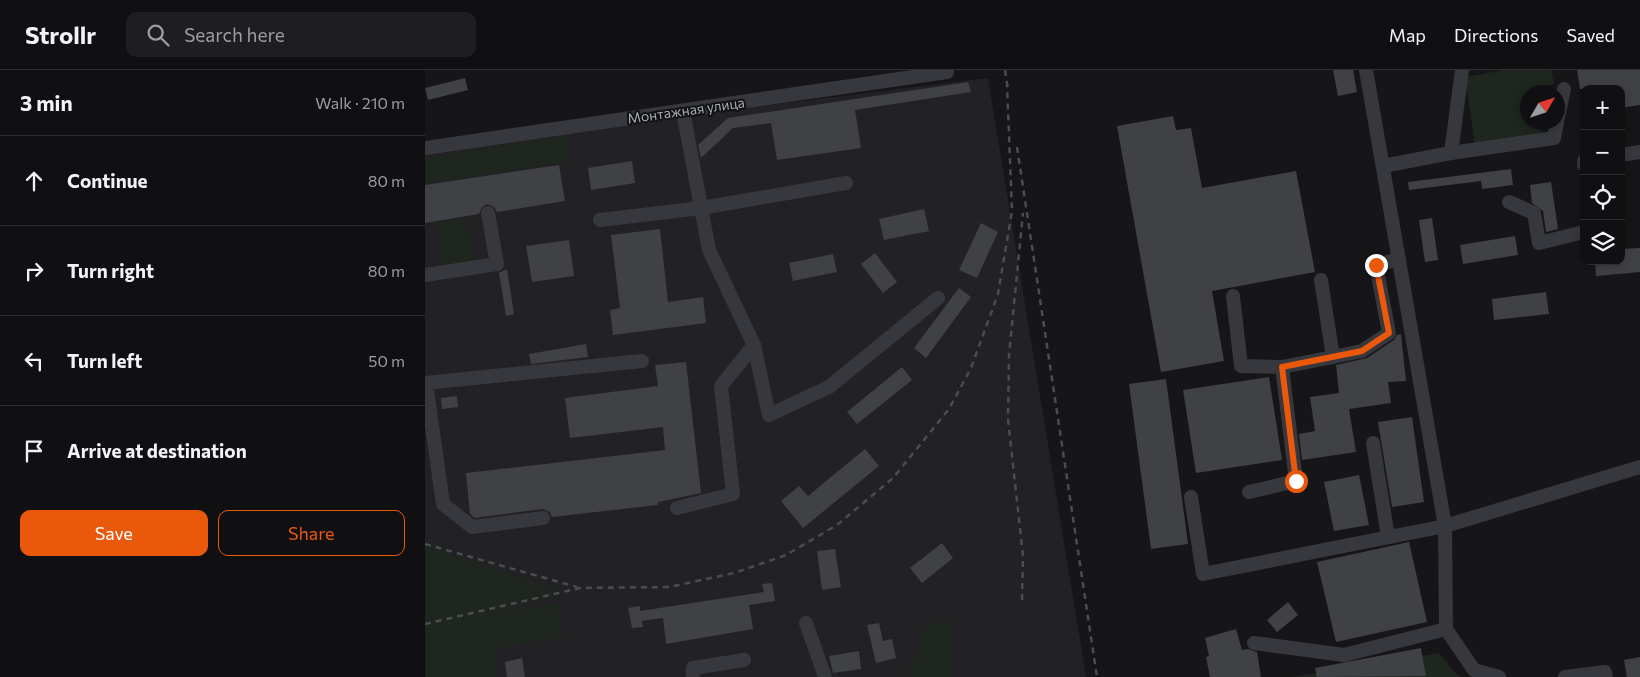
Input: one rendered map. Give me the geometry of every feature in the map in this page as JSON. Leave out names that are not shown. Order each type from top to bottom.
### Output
[{"type":"street","points":[[1366,70],[1445,526],[1446,629],[1474,670],[1499,677]]},
{"type":"street","points":[[1451,153],[1462,70]]},
{"type":"street","name":"Монтажная улица","points":[[425,148],[947,72]]},
{"type":"street","points":[[683,111],[709,250],[754,345],[769,415],[829,387],[938,298]]},
{"type":"street","points":[[1383,166],[1451,153],[1554,138],[1556,130]]},
{"type":"street","points":[[1625,154],[1640,152]]},
{"type":"street","points":[[600,220],[701,208],[846,183]]},
{"type":"street","points":[[1509,202],[1534,213],[1539,243],[1580,233]]},
{"type":"street","points":[[425,275],[497,264],[488,213]]},
{"type":"street","points":[[1233,296],[1241,366],[1282,367],[1362,351],[1389,333],[1376,265],[1399,259]]},
{"type":"street","points":[[1321,280],[1333,356]]},
{"type":"street","points":[[677,508],[733,494],[721,386],[754,345]]},
{"type":"street","points":[[543,518],[472,527],[443,504],[426,383],[642,361]]},
{"type":"street","points":[[1249,492],[1296,481],[1282,367]]},
{"type":"street","points":[[1373,442],[1388,537]]},
{"type":"street","points":[[1191,497],[1203,574],[1445,526],[1640,467]]},
{"type":"street","points":[[806,623],[825,677]]},
{"type":"street","points":[[1254,643],[1344,655],[1446,629]]},
{"type":"street","points":[[693,677],[693,668],[744,660]]},
{"type":"street","points":[[1565,677],[1605,672],[1606,677]]},
{"type":"shaded area","points":[[1504,70],[1551,70],[1554,84],[1520,85],[1520,130],[1542,130],[1535,142],[1476,152],[1465,77]]},
{"type":"shaded area","points":[[988,78],[1086,677],[425,677],[425,148]]},
{"type":"shaded area","points":[[567,136],[571,161],[425,184],[425,158]]},
{"type":"shaded area","points":[[466,218],[473,265],[443,269],[436,223]]},
{"type":"shaded area","points":[[425,544],[559,592],[502,612],[558,603],[561,636],[495,649],[498,677],[425,677]]},
{"type":"shaded area","points":[[951,622],[952,677],[908,677],[926,624]]},
{"type":"shaded area","points":[[1439,653],[1456,674],[1462,677],[1292,677]]},
{"type":"building","points":[[1333,70],[1353,70],[1357,92],[1338,96]]},
{"type":"building","points":[[1577,70],[1640,70],[1640,105],[1625,107],[1625,85],[1580,85],[1580,89]]},
{"type":"building","points":[[465,78],[468,90],[428,100],[425,88]]},
{"type":"building","points":[[968,82],[971,92],[855,110],[861,148],[777,160],[771,123],[733,128],[701,158],[698,145],[728,118]]},
{"type":"building","points":[[1173,116],[1176,130],[1191,128],[1202,188],[1296,171],[1315,272],[1212,291],[1224,361],[1161,372],[1117,126]]},
{"type":"building","points":[[632,161],[635,183],[591,190],[588,168]]},
{"type":"building","points":[[559,165],[565,201],[497,212],[494,207],[487,204],[482,207],[479,214],[425,223],[425,185]]},
{"type":"building","points":[[1511,169],[1513,185],[1482,189],[1481,181],[1409,190],[1408,182]]},
{"type":"building","points":[[1551,182],[1558,229],[1546,232],[1543,211],[1532,203],[1530,185]]},
{"type":"building","points":[[924,209],[929,231],[884,240],[879,219]]},
{"type":"building","points":[[1432,218],[1438,260],[1425,262],[1419,220]]},
{"type":"building","points":[[981,223],[998,232],[977,278],[959,270]]},
{"type":"building","points":[[660,229],[668,302],[703,297],[706,323],[613,335],[610,310],[620,308],[611,235]]},
{"type":"building","points":[[1515,236],[1518,255],[1463,264],[1460,245]]},
{"type":"building","points":[[569,240],[574,276],[532,282],[526,246]]},
{"type":"building","points":[[1640,248],[1640,272],[1596,276],[1595,265],[1625,265],[1625,249]]},
{"type":"building","points":[[875,253],[897,282],[883,293],[861,264]]},
{"type":"building","points":[[833,254],[837,272],[793,281],[789,263]]},
{"type":"building","points":[[507,269],[514,314],[506,316],[499,273]]},
{"type":"building","points":[[959,288],[971,297],[926,358],[914,348]]},
{"type":"building","points":[[1546,292],[1549,314],[1494,320],[1492,299]]},
{"type":"building","points":[[1401,334],[1406,381],[1388,382],[1391,403],[1349,409],[1356,452],[1302,460],[1299,434],[1315,431],[1310,397],[1339,393],[1336,365],[1367,358]]},
{"type":"building","points":[[586,344],[588,357],[531,364],[529,354]]},
{"type":"building","points":[[686,362],[701,493],[658,502],[658,505],[552,517],[550,512],[542,509],[475,518],[470,514],[466,473],[665,450],[663,427],[570,438],[565,398],[658,386],[655,365]]},
{"type":"building","points":[[902,367],[912,380],[857,424],[847,412]]},
{"type":"building","points":[[1269,377],[1282,460],[1196,473],[1183,390]]},
{"type":"building","points":[[1166,379],[1188,544],[1151,549],[1129,384]]},
{"type":"building","points":[[457,396],[458,407],[442,409],[441,398]]},
{"type":"building","points":[[1412,417],[1424,502],[1392,507],[1378,422]]},
{"type":"building","points":[[865,449],[879,466],[803,528],[781,501],[799,486],[808,496]]},
{"type":"building","points":[[1359,475],[1369,525],[1334,531],[1324,482]]},
{"type":"building","points":[[1409,542],[1427,622],[1336,642],[1317,562]]},
{"type":"building","points":[[942,543],[953,558],[922,583],[910,568]]},
{"type":"building","points":[[835,549],[841,587],[822,590],[817,551]]},
{"type":"building","points":[[772,583],[775,601],[749,605],[753,629],[666,644],[663,618],[642,621],[643,627],[632,628],[628,608],[640,606],[640,611],[764,592],[762,584]]},
{"type":"building","points":[[1288,602],[1298,615],[1277,632],[1267,620]]},
{"type":"building","points":[[879,623],[883,641],[892,639],[896,658],[876,663],[867,625]]},
{"type":"building","points":[[1236,629],[1242,650],[1248,649],[1257,652],[1261,677],[1210,677],[1206,657],[1209,656],[1205,638]]},
{"type":"building","points":[[1421,648],[1426,676],[1317,677],[1315,668]]},
{"type":"building","points":[[859,651],[861,669],[833,673],[829,656]]},
{"type":"building","points":[[1640,657],[1640,677],[1627,677],[1624,660]]},
{"type":"building","points":[[522,658],[525,677],[507,677],[505,662]]},
{"type":"railway","points":[[1005,70],[1008,90]]},
{"type":"railway","points":[[425,624],[580,588],[669,587],[734,573],[786,555],[837,525],[893,478],[949,409],[971,368],[998,294],[1012,211],[1007,84]]},
{"type":"railway","points":[[1017,147],[1097,677]]},
{"type":"railway","points":[[1022,600],[1023,556],[1008,419],[1009,355],[1023,213]]},
{"type":"railway","points":[[425,544],[577,587]]},
{"type":"route","points":[[1296,481],[1282,367],[1362,351],[1389,333],[1376,265]]}]
